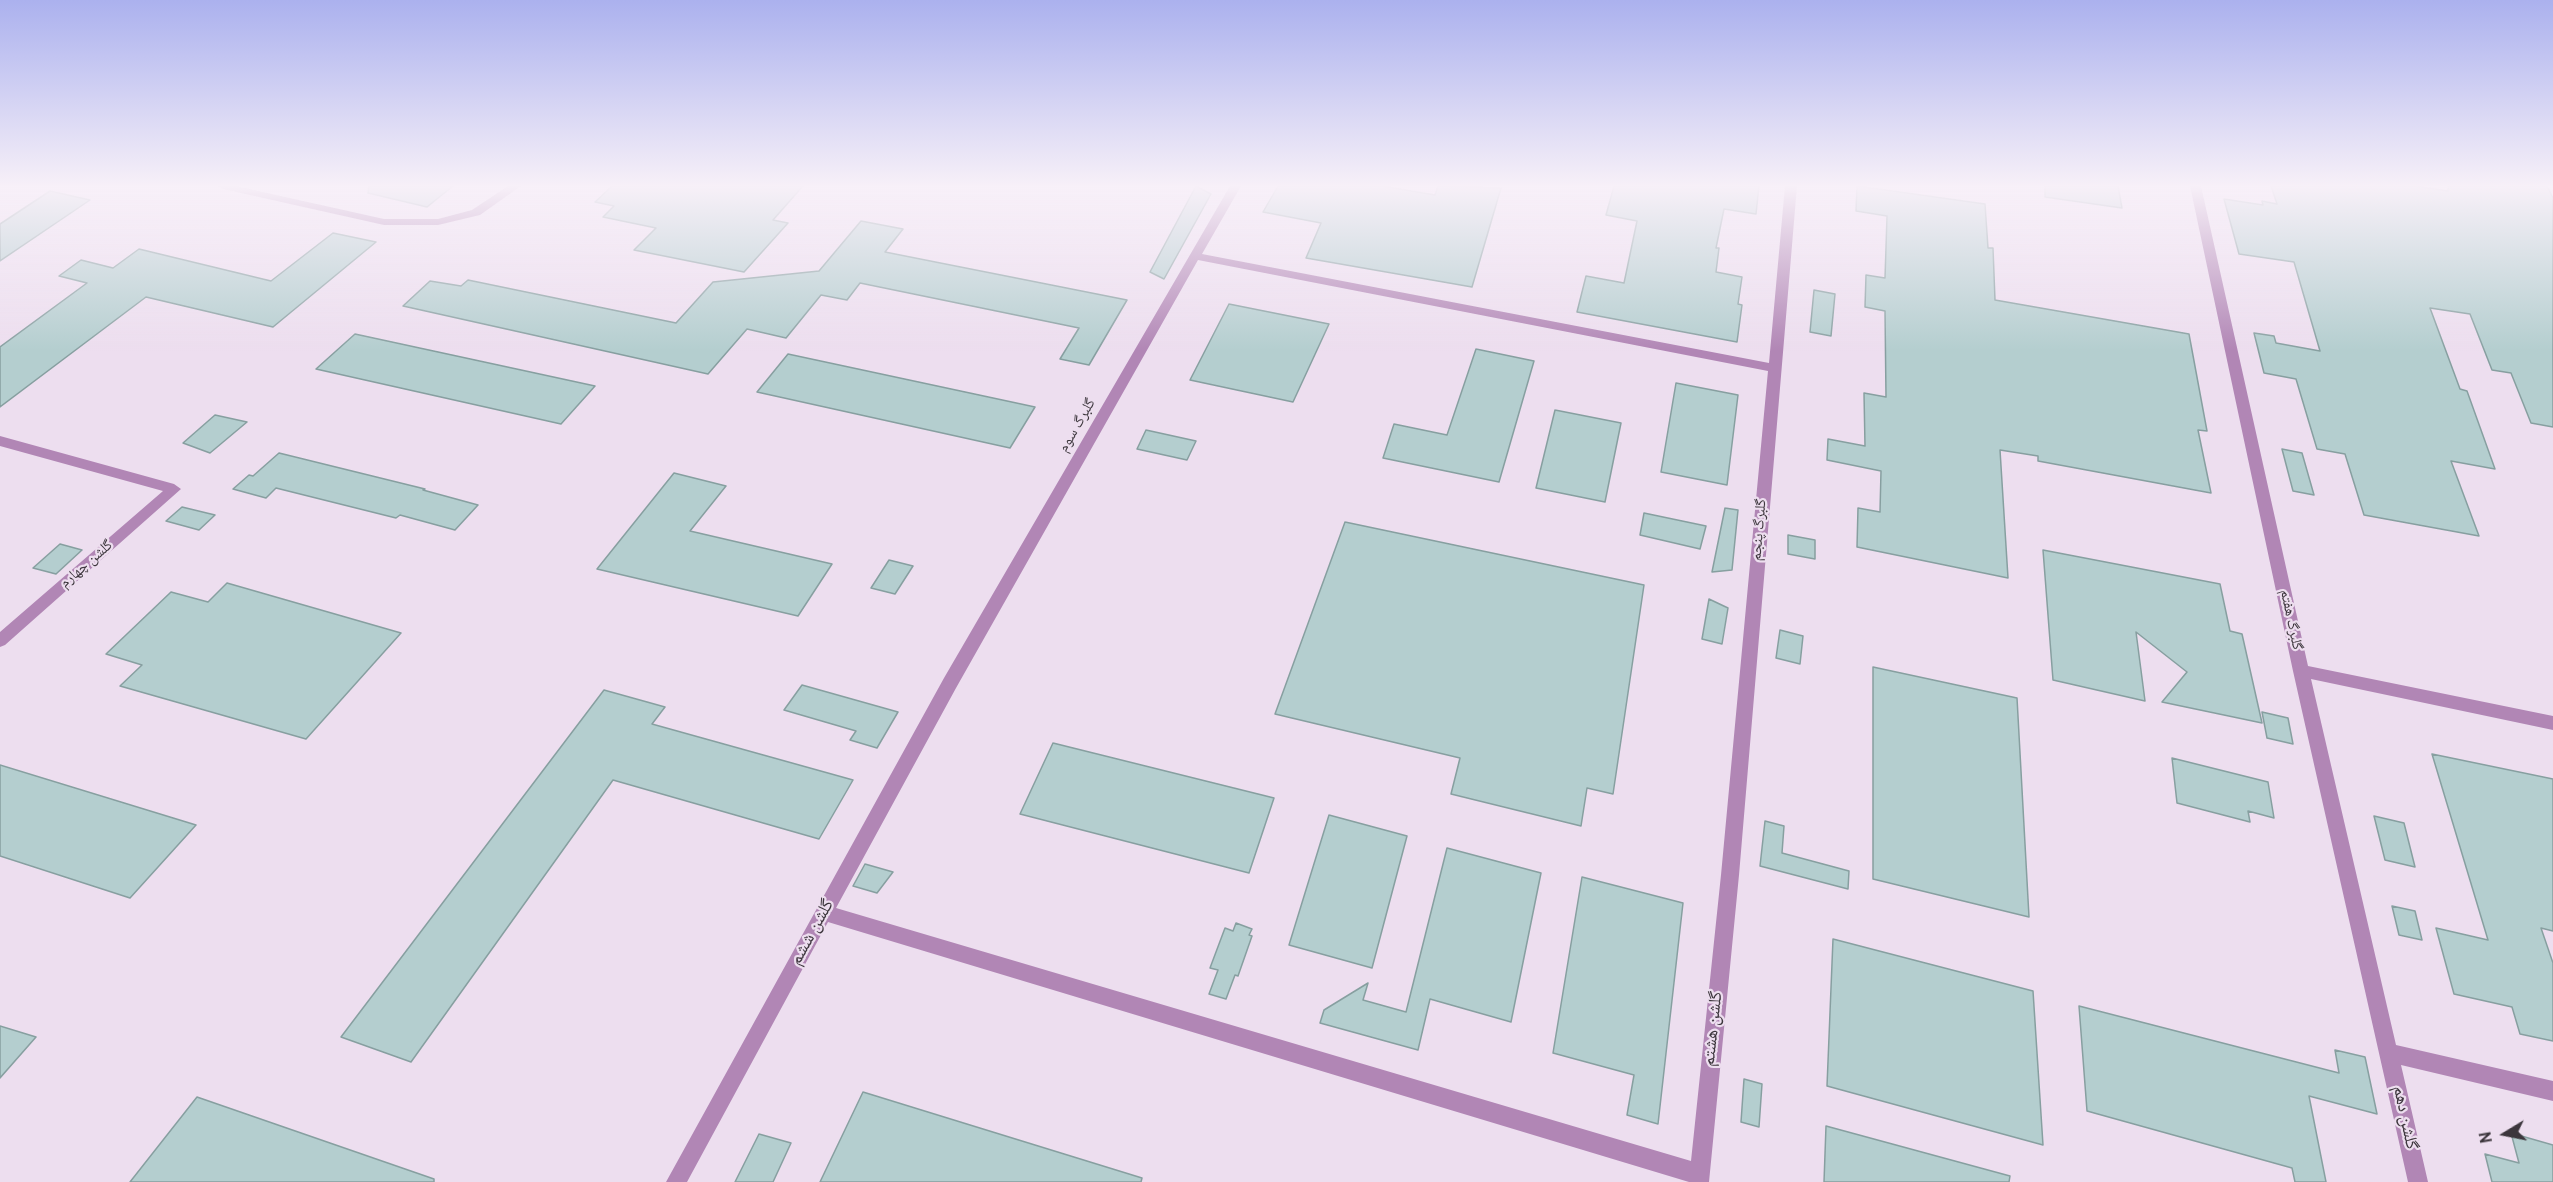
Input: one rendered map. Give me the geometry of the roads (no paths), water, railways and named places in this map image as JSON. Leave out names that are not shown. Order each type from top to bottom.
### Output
[{"type":"street","name":"گلبرگ سوم","points":[[950,683],[1203,241]]},
{"type":"street","name":"گلبرگ پنجم","points":[[1730,875],[1786,241]]},
{"type":"street","name":"گلبرگ هفتم","points":[[2207,241],[2301,671],[2390,1053]]},
{"type":"street","points":[[1195,256],[1774,368]]},
{"type":"street","name":"گلشن چهارم","points":[[0,441],[174,489],[0,640]]},
{"type":"street","points":[[2301,671],[2553,723]]},
{"type":"street","name":"گلشن ششم","points":[[676,1182],[950,683]]},
{"type":"street","name":"گلشن هشتم","points":[[1699,1178],[1730,875]]},
{"type":"street","points":[[824,912],[1699,1178]]},
{"type":"street","points":[[2390,1053],[2553,1091]]},
{"type":"street","name":"گلشن دهم","points":[[2390,1053],[2418,1182]]}]
